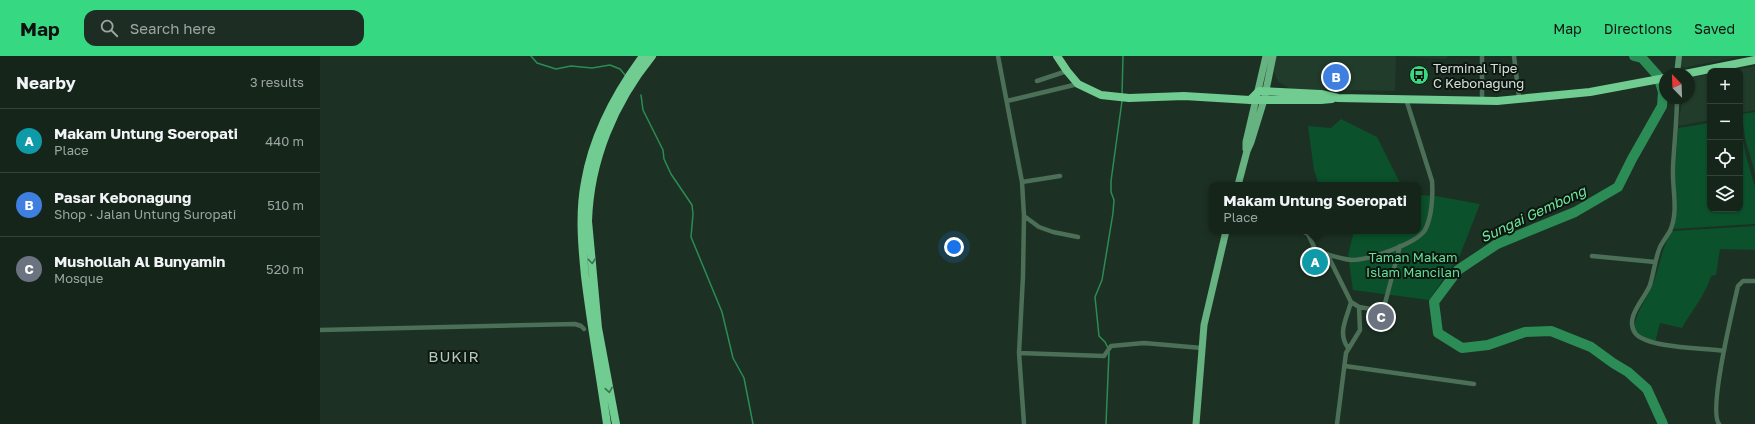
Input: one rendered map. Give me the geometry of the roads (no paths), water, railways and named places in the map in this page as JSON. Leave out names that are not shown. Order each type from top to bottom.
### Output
[{"type":"highway","points":[[608,424],[588,303],[583,256],[582,211],[585,183],[591,156],[603,124],[611,104],[643,56]]},
{"type":"highway","points":[[616,424],[598,328],[589,227],[589,203],[594,170],[611,121],[632,82],[652,56]]},
{"type":"highway","points":[[1057,56],[1078,84],[1101,95],[1129,98],[1184,96],[1259,97],[1321,94],[1338,98],[1482,100],[1552,97],[1590,92],[1659,79]]},
{"type":"highway","points":[[1695,72],[1755,60]]},
{"type":"main road","points":[[1259,97],[1266,56]]},
{"type":"main road","points":[[1239,182],[1247,151],[1246,142],[1273,56]]},
{"type":"main road","points":[[1196,424],[1202,348],[1208,305],[1225,234]]},
{"type":"street","points":[[998,56],[1022,182],[1024,216],[1023,276],[1019,353],[1024,424]]},
{"type":"street","points":[[1482,56],[1482,100]]},
{"type":"street","points":[[1514,56],[1519,98]]},
{"type":"street","points":[[1678,68],[1679,56]]},
{"type":"street","points":[[1037,81],[1067,71]]},
{"type":"street","points":[[1007,101],[1078,84]]},
{"type":"street","points":[[1406,99],[1432,181],[1433,194],[1424,230],[1421,233]]},
{"type":"street","points":[[1677,104],[1673,170],[1675,197],[1673,220],[1670,231],[1660,247],[1649,286],[1633,318],[1632,326],[1636,334],[1652,343],[1724,351]]},
{"type":"street","points":[[1022,182],[1060,176]]},
{"type":"street","points":[[1024,216],[1039,227],[1078,237]]},
{"type":"street","points":[[1308,234],[1316,251],[1352,260],[1384,254],[1411,241],[1419,234]]},
{"type":"street","points":[[1327,254],[1351,302],[1359,307],[1383,311],[1400,246]]},
{"type":"street","points":[[1592,256],[1655,262]]},
{"type":"street","points":[[1719,424],[1717,420],[1716,398],[1724,351],[1738,286],[1743,282],[1755,281]]},
{"type":"street","points":[[1348,348],[1343,341],[1342,331],[1351,302]]},
{"type":"street","points":[[1337,424],[1348,348],[1360,330],[1359,307]]},
{"type":"street","points":[[320,330],[575,324],[584,329]]},
{"type":"street","points":[[1019,353],[1104,356],[1110,348],[1144,343],[1202,348]]},
{"type":"street","points":[[1345,366],[1474,384]]},
{"type":"waterway","points":[[531,56],[537,63],[556,69],[571,66],[592,68],[610,65],[620,69],[625,75]]},
{"type":"waterway","points":[[1122,95],[1123,56]]},
{"type":"waterway","name":"Sungai Gembong","points":[[1634,56],[1642,58],[1658,76],[1663,92],[1662,106],[1618,187],[1575,212],[1497,244],[1458,270],[1434,302],[1438,333],[1462,348],[1488,345],[1525,332],[1551,331],[1591,347],[1628,372],[1647,389],[1663,424]]},
{"type":"waterway","points":[[641,95],[643,110],[663,150],[664,159],[671,174],[692,205],[693,214],[691,237],[722,312],[733,358],[744,378],[753,424]]},
{"type":"waterway","points":[[1108,348],[1099,336],[1095,297],[1102,280],[1113,213],[1114,200],[1111,192],[1111,181],[1122,101]]},
{"type":"waterway","points":[[1106,424],[1109,352]]},
{"type":"place","name":"Terminal Tipe C Kebonagung","points":[[1419,75]]},
{"type":"place","name":"Pasar Kebonagung","points":[[1336,77]]},
{"type":"place","name":"Makam Untung Soeropati","points":[[1315,262]]},
{"type":"place","name":"Mushollah Al Bunyamin","points":[[1381,317]]},
{"type":"district","name":"BUKIR","points":[[454,357]]},
{"type":"park label","name":"Taman Makam Islam Mancilan","points":[[1413,264]]}]
